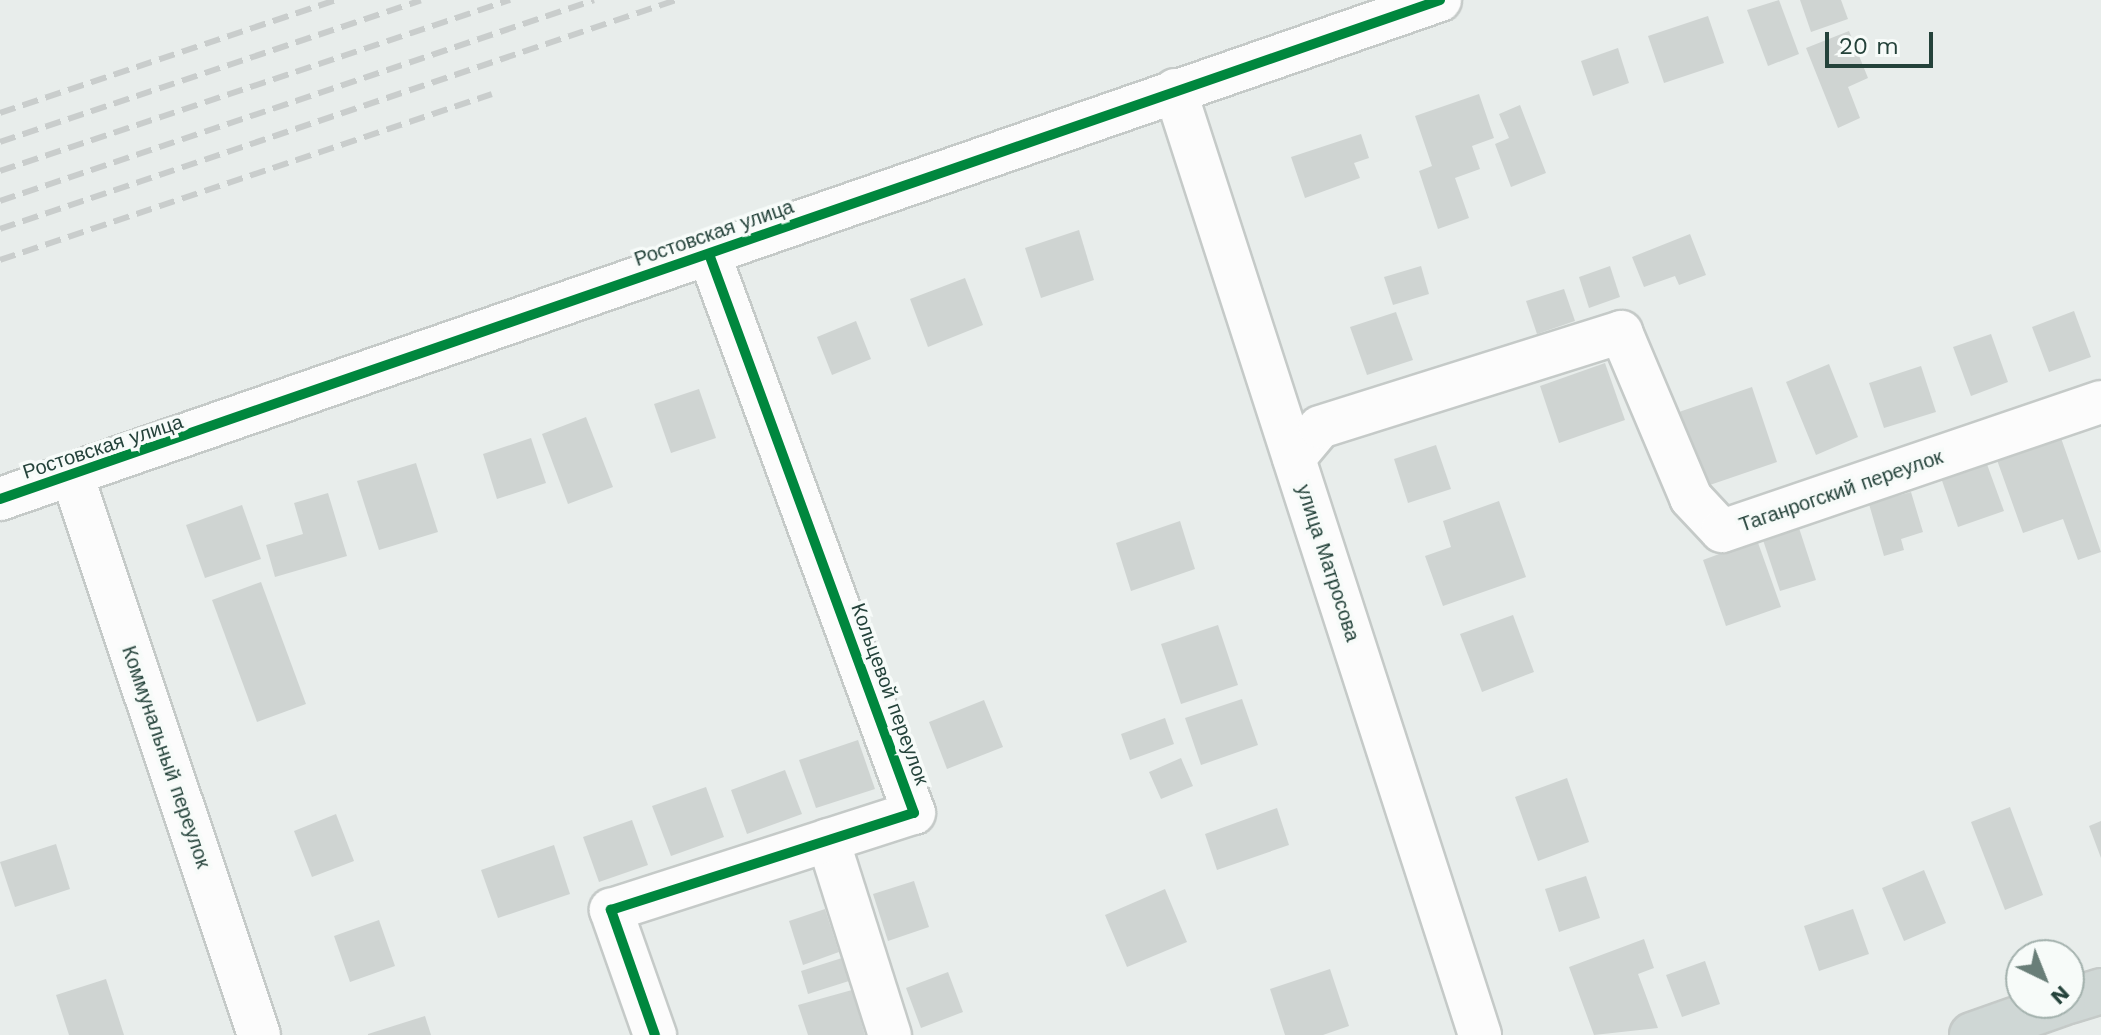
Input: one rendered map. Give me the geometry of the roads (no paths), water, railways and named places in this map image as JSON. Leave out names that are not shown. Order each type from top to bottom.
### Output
[{"type":"main road","points":[[1972,1035],[2018,1019]]},
{"type":"street","name":"Ростовская улица","points":[[0,499],[73,478],[1175,90],[1440,0]]},
{"type":"street","name":"улица Матросова","points":[[1175,90],[1480,1035]]},
{"type":"street","name":"Кольцевой переулок","points":[[655,1035],[611,910],[914,813],[709,254]]},
{"type":"street","name":"Таганрогский переулок","points":[[1294,458],[1320,427],[1621,332],[1691,498],[1722,531],[2101,402]]},
{"type":"street","name":"Коммунальный переулок","points":[[73,478],[259,1035]]},
{"type":"street","points":[[828,840],[890,1035]]},
{"type":"railway","points":[[0,113],[336,0]]},
{"type":"railway","points":[[0,142],[421,0]]},
{"type":"railway","points":[[0,171],[510,0]]},
{"type":"railway","points":[[0,201],[594,0]]},
{"type":"railway","points":[[0,229],[676,0]]},
{"type":"railway","points":[[0,260],[492,94]]}]
